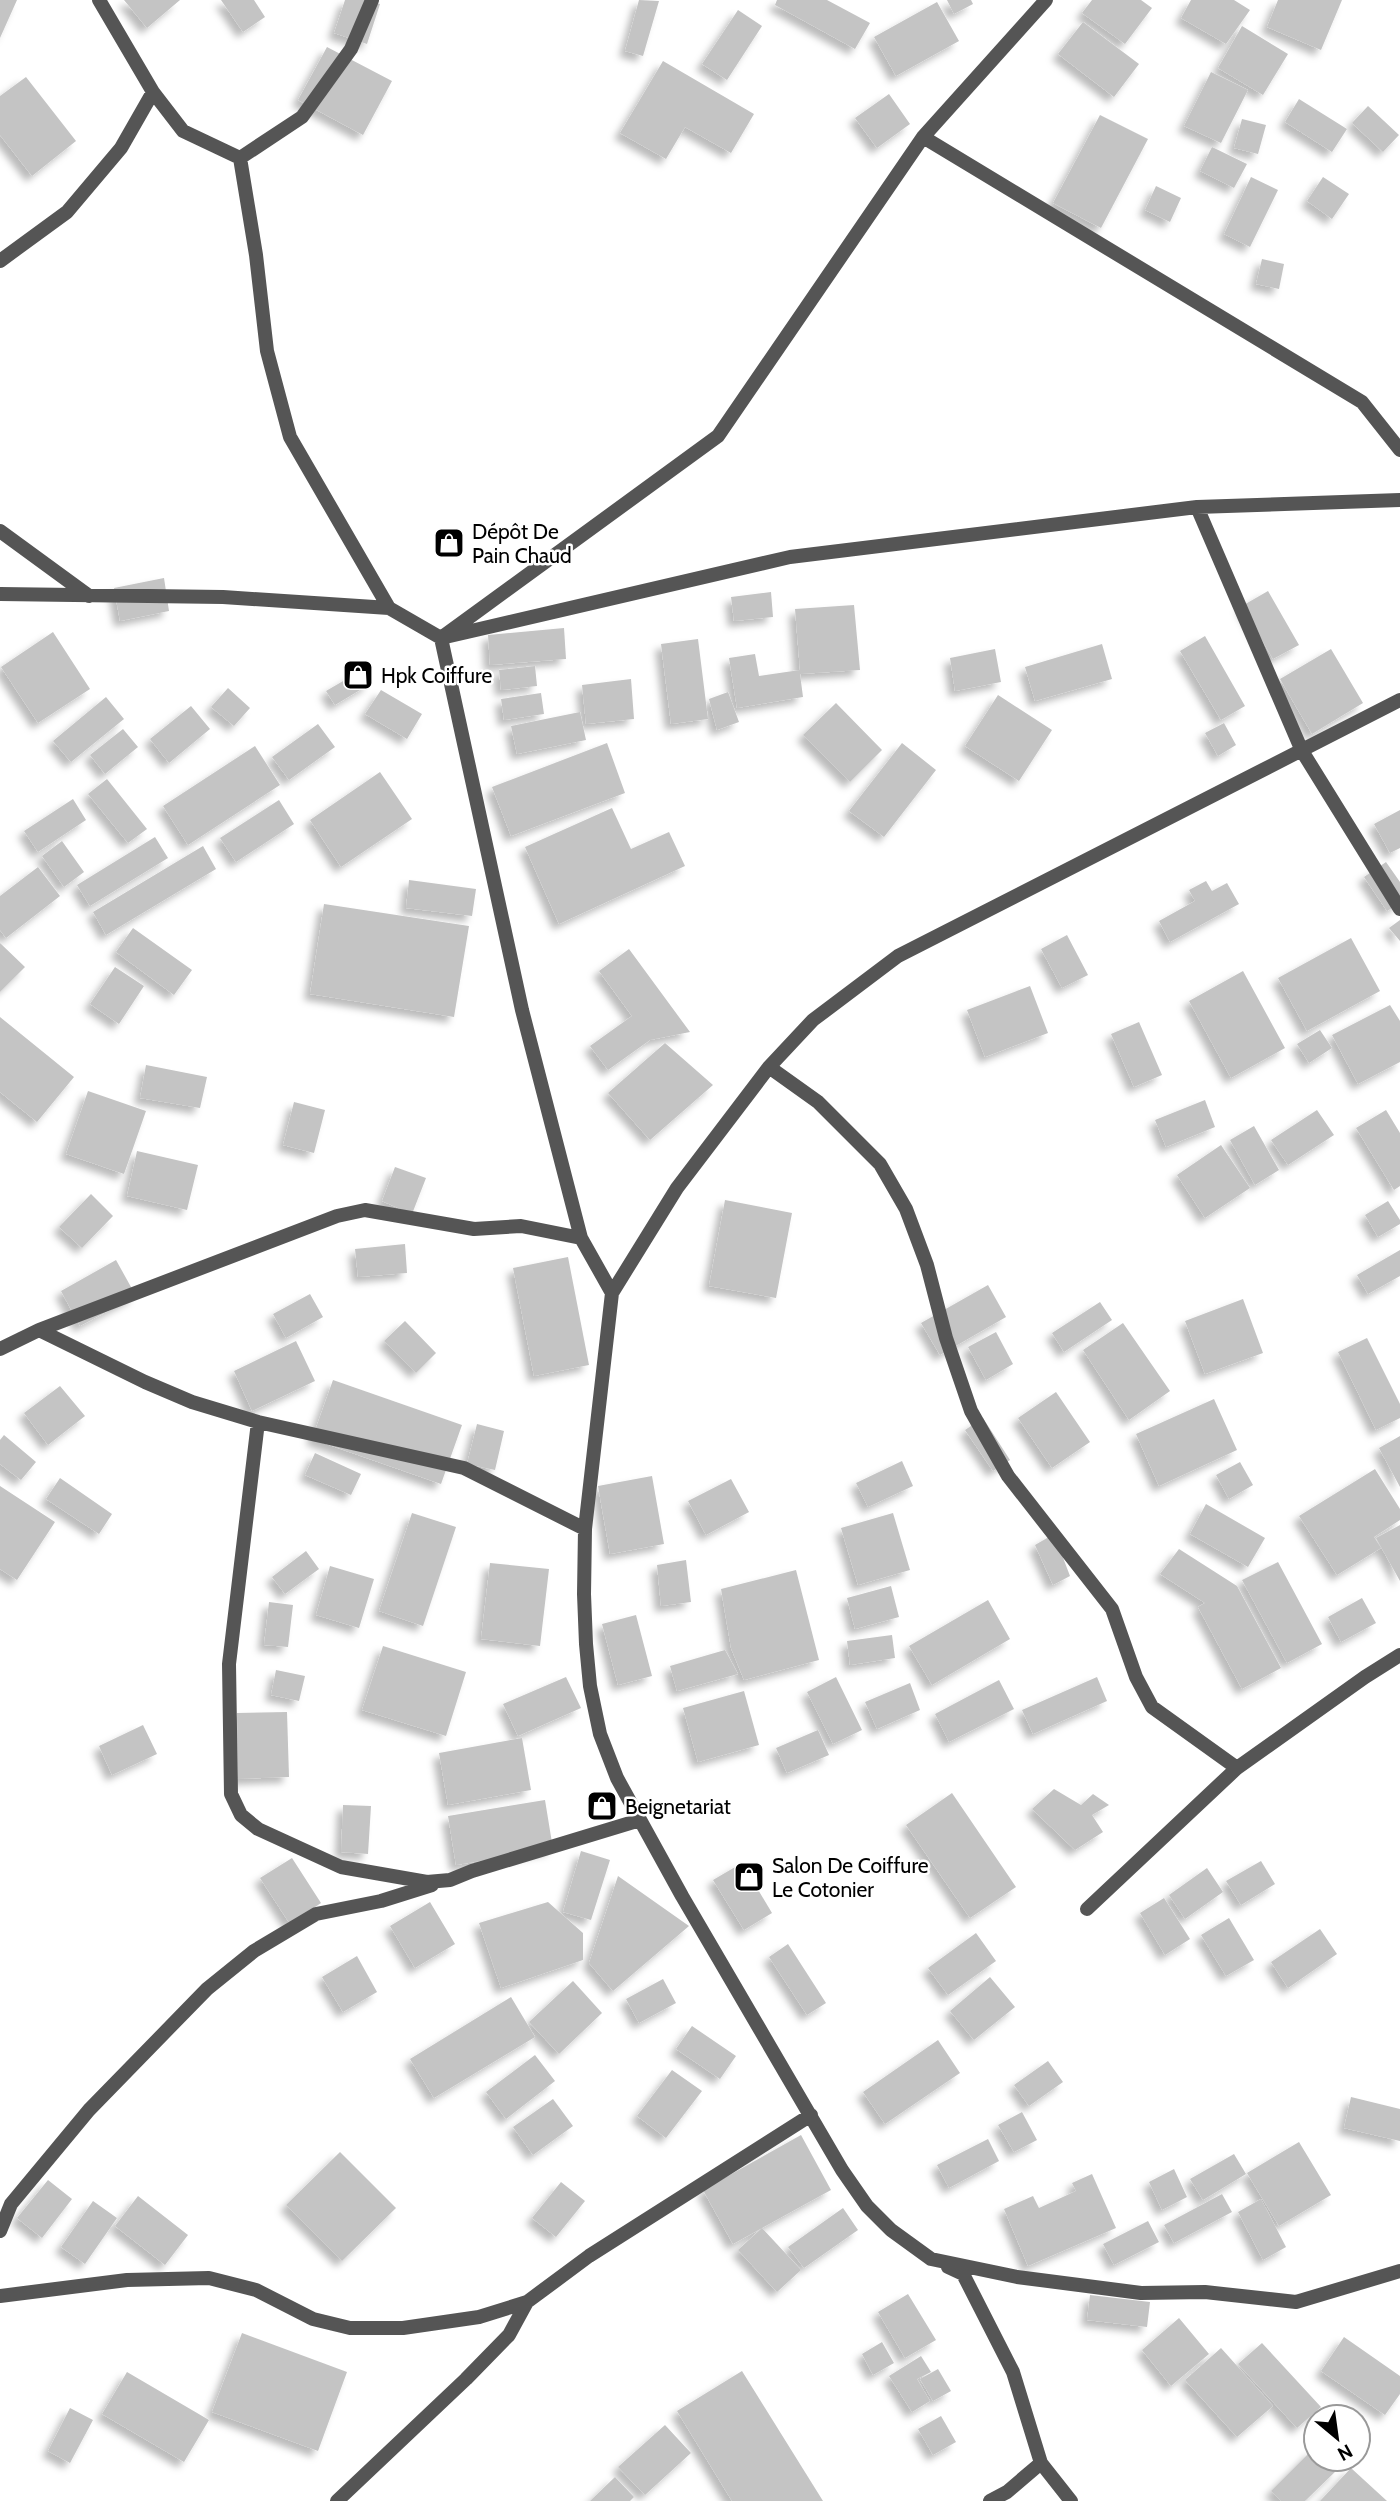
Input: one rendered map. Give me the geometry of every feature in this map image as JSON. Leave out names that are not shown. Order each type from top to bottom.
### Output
[{"type":"street","points":[[99,0],[153,92],[183,131],[240,158]]},
{"type":"street","points":[[240,158],[302,117],[351,49],[372,0]]},
{"type":"street","points":[[441,638],[718,436],[923,137],[1046,0]]},
{"type":"street","points":[[0,261],[67,212],[121,148],[153,92]]},
{"type":"street","points":[[923,137],[1362,402],[1400,450]]},
{"type":"street","points":[[240,158],[256,255],[267,351],[290,438],[389,608]]},
{"type":"street","points":[[0,594],[223,597],[389,608],[441,638],[790,557],[1197,507],[1400,500]]},
{"type":"street","points":[[1197,507],[1303,751],[1400,909]]},
{"type":"street","points":[[0,531],[89,596]]},
{"type":"street","points":[[441,638],[522,1010],[581,1238],[611,1293]]},
{"type":"street","points":[[1071,2501],[1041,2463],[1013,2372],[963,2274],[931,2259],[891,2230],[867,2206],[842,2170],[681,1896],[617,1778],[600,1734],[590,1686],[584,1594],[585,1529],[611,1293],[677,1188],[769,1066],[813,1020],[898,956],[1400,700]]},
{"type":"street","points":[[769,1066],[818,1102],[880,1164],[906,1209],[927,1265],[946,1338],[971,1411],[1008,1476],[1112,1609],[1136,1677],[1152,1707],[1237,1768]]},
{"type":"street","points":[[0,1349],[38,1330],[337,1216],[365,1210],[474,1229],[521,1226],[581,1238]]},
{"type":"street","points":[[38,1330],[192,1402],[258,1422],[464,1468],[585,1529]]},
{"type":"street","points":[[258,1422],[229,1664],[231,1794],[242,1815],[258,1829],[341,1867],[427,1882],[450,1880]]},
{"type":"street","points":[[1087,1909],[1237,1768],[1400,1655]]},
{"type":"street","points":[[0,2231],[11,2204],[89,2110],[207,1989],[254,1951],[316,1914],[381,1901],[640,1820]]},
{"type":"street","points":[[0,2296],[127,2280],[209,2278],[256,2290],[313,2319],[350,2328],[402,2328],[479,2317],[527,2302],[589,2256],[811,2115]]},
{"type":"street","points":[[931,2259],[1017,2277],[1141,2293],[1205,2292],[1296,2302],[1400,2271]]},
{"type":"street","points":[[337,2501],[509,2335],[527,2302]]},
{"type":"street","points":[[990,2501],[1007,2492],[1041,2463]]},
{"type":"building","points":[[0,0],[17,0],[0,38]]},
{"type":"building","points":[[124,0],[180,0],[147,28]]},
{"type":"building","points":[[221,0],[254,0],[265,17],[243,32]]},
{"type":"building","points":[[345,0],[366,0],[380,4],[367,44],[334,33]]},
{"type":"building","points":[[639,0],[659,1],[643,56],[625,51]]},
{"type":"building","points":[[777,0],[827,0],[870,23],[855,49],[775,5]]},
{"type":"building","points":[[947,0],[971,0],[973,4],[954,14]]},
{"type":"building","points":[[1092,0],[1141,0],[1152,8],[1125,44],[1082,13]]},
{"type":"building","points":[[1191,0],[1234,0],[1250,10],[1226,44],[1181,18]]},
{"type":"building","points":[[1278,0],[1342,0],[1321,50],[1267,27]]},
{"type":"building","points":[[937,2],[959,41],[896,76],[874,37]]},
{"type":"building","points":[[738,10],[762,26],[727,80],[702,64]]},
{"type":"building","points":[[1083,22],[1139,64],[1114,97],[1058,54]]},
{"type":"building","points":[[1242,26],[1288,54],[1263,95],[1218,68]]},
{"type":"building","points":[[327,47],[392,81],[363,135],[298,100]]},
{"type":"building","points":[[663,61],[754,114],[731,153],[685,127],[666,159],[620,133]]},
{"type":"building","points":[[1211,72],[1248,90],[1221,143],[1184,126]]},
{"type":"building","points":[[26,77],[76,141],[32,176],[0,135],[0,96]]},
{"type":"building","points":[[889,94],[910,124],[877,148],[855,118]]},
{"type":"building","points":[[1299,99],[1347,129],[1332,152],[1285,122]]},
{"type":"building","points":[[1368,106],[1399,135],[1383,152],[1352,123]]},
{"type":"building","points":[[1100,115],[1148,139],[1101,228],[1053,203]]},
{"type":"building","points":[[1242,119],[1266,125],[1258,154],[1234,148]]},
{"type":"building","points":[[1212,147],[1247,164],[1234,188],[1200,171]]},
{"type":"building","points":[[1251,177],[1278,190],[1250,247],[1224,234]]},
{"type":"building","points":[[1323,177],[1349,194],[1332,219],[1307,201]]},
{"type":"building","points":[[1156,186],[1181,198],[1170,222],[1145,210]]},
{"type":"building","points":[[1262,259],[1284,264],[1279,289],[1256,284]]},
{"type":"building","points":[[164,578],[169,611],[120,621],[114,588]]},
{"type":"building","points":[[1268,591],[1299,645],[1273,659],[1242,606]]},
{"type":"building","points":[[771,592],[773,617],[734,621],[731,597]]},
{"type":"building","points":[[854,605],[860,670],[800,674],[803,697],[737,708],[729,658],[755,654],[759,676],[800,670],[795,609]]},
{"type":"building","points":[[564,628],[566,659],[490,665],[488,635]]},
{"type":"building","points":[[53,632],[90,689],[38,723],[1,667]]},
{"type":"building","points":[[1205,636],[1245,706],[1221,720],[1180,651]]},
{"type":"building","points":[[698,639],[708,719],[671,724],[661,644]]},
{"type":"building","points":[[1102,644],[1112,679],[1035,701],[1025,667]]},
{"type":"building","points":[[995,649],[1001,682],[955,691],[950,658]]},
{"type":"building","points":[[1331,649],[1363,703],[1312,734],[1280,679]]},
{"type":"building","points":[[535,666],[537,686],[501,690],[499,670]]},
{"type":"building","points":[[362,670],[370,684],[335,705],[326,691]]},
{"type":"building","points":[[631,679],[634,719],[586,724],[582,685]]},
{"type":"building","points":[[228,688],[250,708],[234,726],[211,707]]},
{"type":"building","points":[[381,690],[422,714],[407,739],[365,714]]},
{"type":"building","points":[[728,692],[739,722],[717,730],[709,699]]},
{"type":"building","points":[[541,693],[544,714],[504,720],[501,699]]},
{"type":"building","points":[[998,695],[1052,730],[1019,781],[965,746]]},
{"type":"building","points":[[106,697],[124,719],[71,762],[53,741]]},
{"type":"building","points":[[836,703],[882,750],[850,782],[803,735]]},
{"type":"building","points":[[191,706],[210,729],[169,763],[150,739]]},
{"type":"building","points":[[580,712],[586,740],[517,754],[511,726]]},
{"type":"building","points":[[1224,723],[1236,745],[1218,756],[1205,733]]},
{"type":"building","points":[[318,724],[335,747],[289,780],[272,757]]},
{"type":"building","points":[[123,729],[138,747],[105,774],[90,755]]},
{"type":"building","points":[[607,743],[625,793],[511,836],[492,787]]},
{"type":"building","points":[[902,743],[936,770],[884,837],[849,811]]},
{"type":"building","points":[[255,746],[280,785],[188,845],[163,806]]},
{"type":"building","points":[[380,772],[412,819],[341,867],[310,820]]},
{"type":"building","points":[[107,779],[147,829],[128,843],[88,794]]},
{"type":"building","points":[[73,799],[86,820],[38,852],[24,831]]},
{"type":"building","points":[[279,800],[294,824],[236,862],[220,838]]},
{"type":"building","points":[[612,808],[631,849],[669,832],[685,866],[559,924],[525,847]]},
{"type":"building","points":[[1400,810],[1400,848],[1390,853],[1374,824]]},
{"type":"building","points":[[155,837],[168,858],[90,906],[77,885]]},
{"type":"building","points":[[62,841],[84,872],[64,887],[42,856]]},
{"type":"building","points":[[203,846],[216,869],[106,935],[93,912]]},
{"type":"building","points":[[1386,862],[1400,882],[1400,903],[1387,911],[1364,877]]},
{"type":"building","points":[[38,867],[60,896],[6,938],[0,930],[0,896]]},
{"type":"building","points":[[409,880],[476,889],[472,916],[406,908]]},
{"type":"building","points":[[1206,881],[1212,891],[1227,883],[1239,904],[1170,942],[1159,921],[1195,901],[1189,890]]},
{"type":"building","points":[[324,904],[469,926],[454,1017],[310,994]]},
{"type":"building","points":[[1400,920],[1400,941],[1389,928]]},
{"type":"building","points":[[133,928],[192,970],[174,995],[116,952]]},
{"type":"building","points":[[1067,935],[1088,975],[1062,988],[1041,949]]},
{"type":"building","points":[[1351,938],[1380,991],[1307,1031],[1278,978]]},
{"type":"building","points":[[0,943],[25,967],[0,992]]},
{"type":"building","points":[[629,949],[690,1032],[650,1040],[608,1070],[590,1046],[632,1016],[599,971]]},
{"type":"building","points":[[115,967],[144,986],[119,1024],[90,1004]]},
{"type":"building","points":[[1243,971],[1285,1048],[1231,1078],[1189,1001]]},
{"type":"building","points":[[1030,986],[1048,1033],[985,1057],[967,1010]]},
{"type":"building","points":[[1390,1005],[1400,1021],[1400,1062],[1358,1084],[1332,1035]]},
{"type":"building","points":[[0,1017],[74,1077],[37,1122],[0,1092]]},
{"type":"building","points":[[1139,1022],[1162,1075],[1134,1087],[1111,1034]]},
{"type":"building","points":[[1320,1030],[1332,1048],[1309,1063],[1297,1044]]},
{"type":"building","points":[[665,1043],[713,1085],[650,1140],[608,1093]]},
{"type":"building","points":[[146,1065],[207,1077],[200,1108],[140,1098]]},
{"type":"building","points":[[88,1091],[146,1111],[124,1174],[66,1154]]},
{"type":"building","points":[[1205,1100],[1215,1127],[1166,1147],[1155,1120]]},
{"type":"building","points":[[294,1102],[325,1110],[314,1153],[283,1145]]},
{"type":"building","points":[[1317,1110],[1334,1135],[1288,1165],[1271,1140]]},
{"type":"building","points":[[1386,1110],[1400,1133],[1400,1186],[1394,1190],[1356,1128]]},
{"type":"building","points":[[1254,1126],[1279,1170],[1255,1185],[1230,1140]]},
{"type":"building","points":[[1221,1145],[1250,1188],[1205,1218],[1177,1175]]},
{"type":"building","points":[[137,1151],[198,1165],[187,1210],[127,1196]]},
{"type":"building","points":[[395,1167],[426,1178],[412,1214],[382,1201]]},
{"type":"building","points":[[91,1194],[113,1216],[82,1248],[59,1227]]},
{"type":"building","points":[[725,1200],[792,1213],[776,1298],[709,1286]]},
{"type":"building","points":[[1388,1201],[1400,1224],[1378,1237],[1365,1215]]},
{"type":"building","points":[[405,1244],[407,1273],[358,1277],[355,1249]]},
{"type":"building","points":[[1400,1250],[1400,1276],[1368,1294],[1357,1275]]},
{"type":"building","points":[[568,1257],[589,1365],[534,1376],[513,1268]]},
{"type":"building","points":[[116,1260],[136,1296],[80,1326],[61,1291]]},
{"type":"building","points":[[988,1285],[1006,1317],[940,1355],[921,1323]]},
{"type":"building","points":[[310,1294],[323,1317],[286,1338],[273,1314]]},
{"type":"building","points":[[1243,1299],[1263,1353],[1205,1374],[1185,1321]]},
{"type":"building","points":[[1100,1302],[1112,1320],[1064,1352],[1052,1333]]},
{"type":"building","points":[[405,1321],[436,1353],[416,1373],[384,1341]]},
{"type":"building","points":[[1123,1323],[1170,1391],[1129,1420],[1083,1350]]},
{"type":"building","points":[[996,1332],[1013,1364],[986,1380],[968,1347]]},
{"type":"building","points":[[1367,1338],[1400,1404],[1400,1418],[1376,1430],[1338,1352]]},
{"type":"building","points":[[296,1341],[315,1381],[252,1411],[234,1371]]},
{"type":"building","points":[[333,1380],[462,1425],[441,1484],[312,1439]]},
{"type":"building","points":[[60,1386],[85,1416],[48,1445],[24,1413]]},
{"type":"building","points":[[1056,1392],[1090,1442],[1052,1468],[1018,1418]]},
{"type":"building","points":[[1214,1399],[1237,1450],[1159,1486],[1136,1434]]},
{"type":"building","points":[[983,1418],[1010,1460],[993,1471],[965,1430]]},
{"type":"building","points":[[477,1424],[504,1431],[495,1470],[467,1464]]},
{"type":"building","points":[[4,1435],[36,1462],[21,1480],[0,1464],[0,1440]]},
{"type":"building","points":[[1400,1436],[1400,1487],[1379,1448]]},
{"type":"building","points":[[315,1453],[361,1474],[351,1495],[305,1475]]},
{"type":"building","points":[[902,1461],[913,1486],[868,1507],[856,1483]]},
{"type":"building","points":[[1240,1462],[1253,1485],[1229,1499],[1216,1475]]},
{"type":"building","points":[[1375,1469],[1400,1509],[1400,1520],[1374,1537],[1381,1548],[1337,1575],[1299,1516]]},
{"type":"building","points":[[652,1476],[664,1544],[610,1554],[598,1486]]},
{"type":"building","points":[[60,1478],[112,1514],[99,1534],[46,1499]]},
{"type":"building","points":[[731,1479],[749,1512],[706,1535],[688,1501]]},
{"type":"building","points":[[0,1486],[55,1522],[17,1580],[0,1569]]},
{"type":"building","points":[[1206,1504],[1265,1538],[1248,1567],[1190,1534]]},
{"type":"building","points":[[412,1513],[456,1527],[423,1626],[379,1611]]},
{"type":"building","points":[[893,1513],[910,1570],[858,1585],[841,1528]]},
{"type":"building","points":[[1400,1525],[1400,1581],[1376,1538]]},
{"type":"building","points":[[1054,1534],[1070,1576],[1053,1585],[1035,1545]]},
{"type":"building","points":[[1179,1549],[1237,1586],[1281,1668],[1242,1689],[1198,1607],[1205,1603],[1160,1574]]},
{"type":"building","points":[[306,1551],[319,1569],[285,1594],[272,1577]]},
{"type":"building","points":[[686,1560],[691,1602],[661,1606],[657,1565]]},
{"type":"building","points":[[1278,1562],[1322,1644],[1287,1663],[1242,1580]]},
{"type":"building","points":[[490,1563],[549,1569],[540,1646],[481,1639]]},
{"type":"building","points":[[330,1566],[374,1579],[359,1628],[316,1615]]},
{"type":"building","points":[[796,1570],[819,1660],[744,1680],[731,1648],[721,1589]]},
{"type":"building","points":[[891,1586],[899,1617],[855,1629],[847,1598]]},
{"type":"building","points":[[1362,1598],[1376,1623],[1341,1642],[1328,1617]]},
{"type":"building","points":[[988,1600],[1010,1639],[932,1685],[909,1646]]},
{"type":"building","points":[[269,1602],[293,1605],[288,1647],[264,1645]]},
{"type":"building","points":[[636,1615],[652,1676],[618,1685],[602,1624]]},
{"type":"building","points":[[892,1635],[895,1658],[850,1665],[847,1641]]},
{"type":"building","points":[[383,1646],[466,1672],[446,1736],[362,1710]]},
{"type":"building","points":[[725,1650],[738,1674],[677,1691],[670,1666]]},
{"type":"building","points":[[276,1670],[305,1676],[299,1701],[271,1695]]},
{"type":"building","points":[[566,1677],[581,1708],[518,1736],[503,1704]]},
{"type":"building","points":[[836,1677],[862,1730],[833,1744],[807,1692]]},
{"type":"building","points":[[1097,1677],[1107,1701],[1033,1734],[1022,1710]]},
{"type":"building","points":[[999,1680],[1014,1709],[949,1742],[935,1714]]},
{"type":"building","points":[[910,1683],[920,1710],[877,1729],[865,1702]]},
{"type":"building","points":[[744,1691],[759,1745],[698,1762],[683,1708]]},
{"type":"building","points":[[287,1712],[289,1777],[238,1779],[237,1713]]},
{"type":"building","points":[[143,1725],[157,1754],[112,1775],[99,1746]]},
{"type":"building","points":[[818,1730],[829,1755],[787,1773],[776,1748]]},
{"type":"building","points":[[522,1738],[531,1790],[448,1805],[439,1753]]},
{"type":"building","points":[[1054,1789],[1081,1805],[1093,1794],[1109,1805],[1092,1815],[1103,1832],[1075,1850],[1032,1809]]},
{"type":"building","points":[[952,1793],[1016,1887],[970,1918],[906,1825]]},
{"type":"building","points":[[545,1800],[553,1849],[456,1865],[448,1816]]},
{"type":"building","points":[[343,1805],[371,1806],[368,1854],[341,1852]]},
{"type":"building","points":[[581,1851],[610,1860],[591,1920],[563,1912]]},
{"type":"building","points":[[292,1858],[321,1903],[290,1924],[260,1878]]},
{"type":"building","points":[[1261,1861],[1275,1884],[1241,1905],[1226,1881]]},
{"type":"building","points":[[742,1863],[772,1913],[744,1930],[713,1880]]},
{"type":"building","points":[[1207,1868],[1223,1892],[1185,1919],[1169,1895]]},
{"type":"building","points":[[618,1876],[689,1926],[613,1991],[589,1963]]},
{"type":"building","points":[[1164,1898],[1190,1939],[1165,1955],[1140,1913]]},
{"type":"building","points":[[430,1902],[455,1944],[415,1968],[390,1926]]},
{"type":"building","points":[[548,1902],[583,1933],[583,1960],[501,1988],[479,1923]]},
{"type":"building","points":[[1229,1918],[1254,1960],[1226,1976],[1201,1935]]},
{"type":"building","points":[[1320,1929],[1337,1954],[1288,1988],[1271,1962]]},
{"type":"building","points":[[976,1933],[996,1961],[948,1995],[928,1968]]},
{"type":"building","points":[[788,1944],[826,2003],[807,2015],[769,1957]]},
{"type":"building","points":[[357,1956],[377,1992],[343,2012],[322,1977]]},
{"type":"building","points":[[990,1977],[1015,2007],[974,2040],[950,2011]]},
{"type":"building","points":[[663,1979],[676,2003],[639,2023],[626,1999]]},
{"type":"building","points":[[573,1981],[602,2013],[559,2054],[529,2022]]},
{"type":"building","points":[[511,1997],[535,2037],[434,2098],[410,2059]]},
{"type":"building","points":[[692,2026],[736,2056],[720,2079],[676,2049]]},
{"type":"building","points":[[938,2040],[960,2073],[885,2124],[863,2092]]},
{"type":"building","points":[[535,2055],[555,2081],[506,2119],[486,2092]]},
{"type":"building","points":[[1048,2061],[1063,2082],[1029,2106],[1014,2085]]},
{"type":"building","points":[[672,2070],[702,2091],[666,2138],[637,2116]]},
{"type":"building","points":[[1351,2097],[1400,2109],[1400,2141],[1344,2128]]},
{"type":"building","points":[[553,2099],[573,2126],[533,2155],[513,2127]]},
{"type":"building","points":[[1022,2112],[1037,2140],[1014,2152],[998,2125]]},
{"type":"building","points":[[801,2135],[831,2190],[733,2244],[703,2190]]},
{"type":"building","points":[[988,2139],[999,2161],[949,2188],[937,2165]]},
{"type":"building","points":[[1299,2142],[1331,2195],[1279,2226],[1247,2173]]},
{"type":"building","points":[[340,2152],[396,2208],[342,2261],[286,2205]]},
{"type":"building","points":[[1234,2154],[1246,2174],[1203,2200],[1190,2179]]},
{"type":"building","points":[[1174,2169],[1187,2197],[1162,2210],[1149,2182]]},
{"type":"building","points":[[1092,2174],[1116,2228],[1028,2266],[1004,2209],[1033,2196],[1039,2208],[1076,2191],[1072,2183]]},
{"type":"building","points":[[48,2180],[72,2199],[42,2238],[17,2218]]},
{"type":"building","points":[[561,2182],[585,2201],[556,2237],[532,2218]]},
{"type":"building","points":[[1222,2194],[1232,2212],[1174,2243],[1164,2225]]},
{"type":"building","points":[[138,2196],[188,2235],[165,2265],[115,2226]]},
{"type":"building","points":[[1261,2199],[1286,2247],[1263,2260],[1238,2212]]},
{"type":"building","points":[[93,2201],[117,2218],[85,2264],[61,2247]]},
{"type":"building","points":[[843,2208],[858,2230],[804,2268],[788,2247]]},
{"type":"building","points":[[1148,2221],[1159,2242],[1114,2265],[1103,2244]]},
{"type":"building","points":[[762,2228],[801,2270],[777,2292],[738,2250]]},
{"type":"building","points":[[908,2294],[936,2340],[905,2358],[878,2312]]},
{"type":"building","points":[[1090,2295],[1150,2302],[1147,2327],[1087,2320]]},
{"type":"building","points":[[1179,2318],[1209,2354],[1171,2386],[1142,2350]]},
{"type":"building","points":[[242,2333],[347,2372],[318,2451],[212,2412]]},
{"type":"building","points":[[1344,2337],[1400,2376],[1400,2394],[1385,2415],[1372,2406],[1372,2403],[1368,2403],[1321,2371]]},
{"type":"building","points":[[882,2342],[894,2363],[873,2375],[862,2354]]},
{"type":"building","points":[[1262,2343],[1317,2403],[1302,2403],[1302,2424],[1297,2428],[1238,2364]]},
{"type":"building","points":[[1221,2348],[1273,2406],[1237,2437],[1185,2380]]},
{"type":"building","points":[[921,2356],[931,2372],[917,2379],[930,2401],[912,2412],[889,2376]]},
{"type":"building","points":[[938,2369],[951,2391],[933,2401],[920,2379]]},
{"type":"building","points":[[742,2371],[823,2501],[732,2501],[677,2411]]},
{"type":"building","points":[[127,2372],[209,2420],[184,2462],[102,2414]]},
{"type":"building","points":[[70,2408],[93,2420],[70,2463],[48,2451]]},
{"type":"building","points":[[941,2416],[956,2442],[933,2455],[918,2429]]},
{"type":"building","points":[[665,2425],[691,2453],[645,2495],[618,2467]]},
{"type":"building","points":[[1302,2460],[1302,2473],[1334,2473],[1305,2501],[1281,2501],[1271,2491]]},
{"type":"building","points":[[1346,2473],[1356,2473],[1387,2501],[1320,2501]]},
{"type":"building","points":[[615,2477],[634,2497],[630,2501],[590,2501]]},
{"type":"place","name":"Dépôt De Pain Chaud","points":[[449,543]]},
{"type":"place","name":"Hpk Coiffure","points":[[358,675]]},
{"type":"place","name":"Beignetariat","points":[[602,1806]]},
{"type":"place","name":"Salon De Coiffure Le Cotonier","points":[[749,1877]]}]
